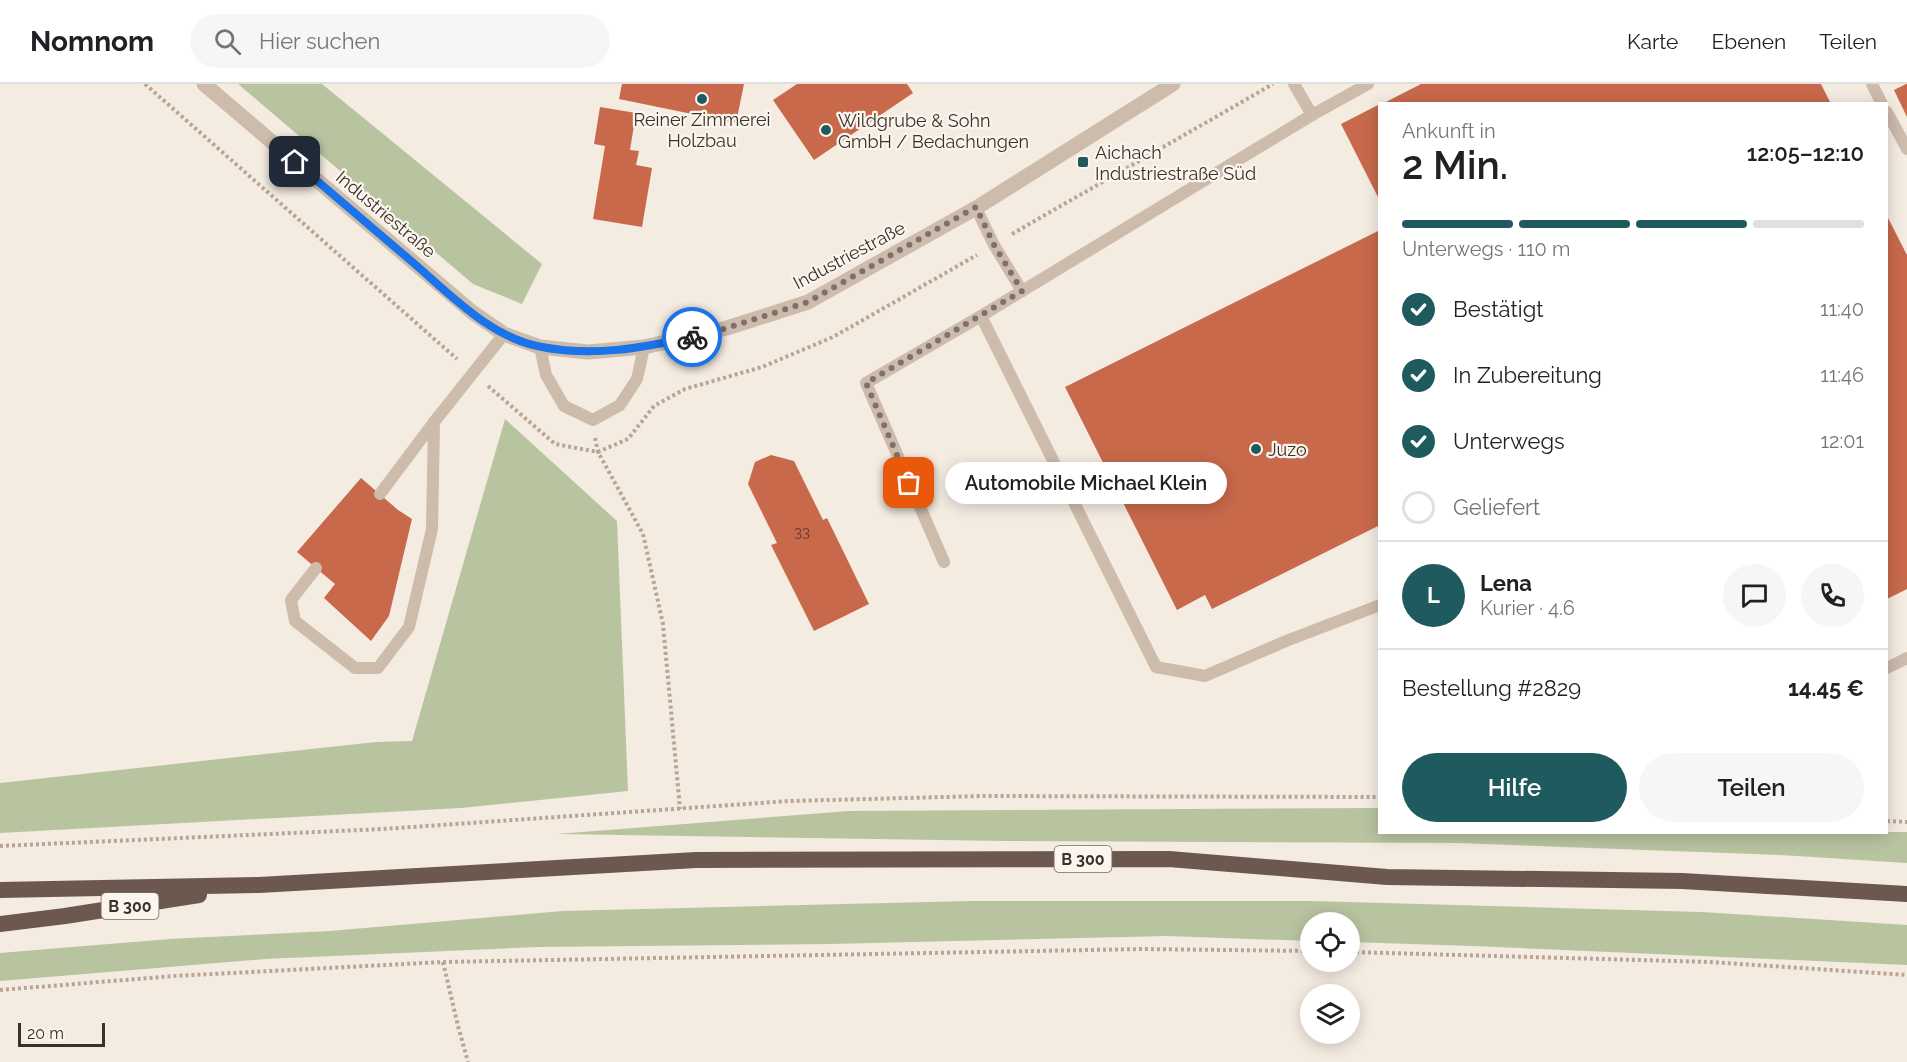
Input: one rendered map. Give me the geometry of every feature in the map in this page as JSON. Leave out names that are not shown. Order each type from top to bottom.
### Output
[{"type":"highway","name":"B 300","points":[[0,890],[260,885],[696,860],[1170,859],[1387,877],[1682,881],[1907,894]]},
{"type":"highway","name":"B 300","points":[[0,924],[260,885]]},
{"type":"street","name":"Industriestraße","points":[[204,84],[472,312],[504,334],[540,347],[588,352],[644,347],[727,328],[808,302],[976,207],[1173,84]]},
{"type":"lane","points":[[1294,84],[1312,115]]},
{"type":"lane","points":[[944,562],[866,383],[981,316],[1312,115],[1368,84]]},
{"type":"lane","points":[[1872,84],[1881,102]]},
{"type":"lane","points":[[1888,114],[1907,149]]},
{"type":"lane","points":[[976,207],[994,245],[1022,291]]},
{"type":"lane","points":[[981,316],[1156,667],[1204,676],[1378,606]]},
{"type":"lane","points":[[380,494],[504,334]]},
{"type":"lane","points":[[540,347],[546,375],[564,406],[593,420],[620,405],[637,379],[644,347]]},
{"type":"lane","points":[[316,568],[291,600],[295,621],[355,668],[378,668],[410,627],[432,530],[434,422]]},
{"type":"lane","points":[[1888,668],[1907,658]]},
{"type":"path","points":[[145,84],[555,444],[598,452],[628,439],[654,406],[685,389],[762,367],[833,337],[1273,84]]},
{"type":"path","points":[[593,420],[598,452],[643,534],[663,624],[680,809]]},
{"type":"path","points":[[0,846],[383,829],[789,801],[984,796],[1378,797]]},
{"type":"path","points":[[1888,821],[1907,822]]},
{"type":"path","points":[[0,990],[174,976],[443,962],[1143,949],[1300,951]]},
{"type":"path","points":[[1360,952],[1710,962],[1907,975]]},
{"type":"path","points":[[443,962],[468,1062]]},
{"type":"green space","points":[[238,84],[322,84],[542,264],[522,304],[473,284]]},
{"type":"green space","points":[[505,419],[617,521],[628,791],[461,808],[0,833],[0,783],[376,742],[412,741]]},
{"type":"green space","points":[[1378,808],[1378,834],[1888,834],[1888,832],[1907,832],[1907,863],[1781,855],[1458,843],[1005,841],[557,834],[849,811]]},
{"type":"green space","points":[[969,901],[1312,901],[1701,912],[1907,925],[1907,965],[1360,942],[1360,912],[1300,912],[1300,941],[1167,936],[830,944],[538,947],[265,959],[0,981],[0,953],[170,939],[330,931],[563,911]]},
{"type":"building","points":[[622,84],[744,84],[736,123],[619,99]]},
{"type":"building","name":"Wildgrube & Sohn GmbH / Bedachungen","points":[[797,84],[907,84],[913,93],[814,160],[773,100]]},
{"type":"building","points":[[1421,84],[1821,84],[1830,102],[1386,102]]},
{"type":"building","points":[[1907,84],[1907,117],[1894,90]]},
{"type":"building","points":[[1378,105],[1378,197],[1341,124]]},
{"type":"building","points":[[600,107],[636,113],[630,150],[639,151],[636,165],[652,168],[642,227],[593,219],[605,146],[594,144]]},
{"type":"building","points":[[1888,218],[1907,255],[1907,589],[1888,598]]},
{"type":"building","name":"Juzo","points":[[1378,231],[1378,526],[1212,609],[1205,595],[1177,610],[1065,387]]},
{"type":"building","points":[[771,455],[794,461],[823,520],[827,518],[869,604],[814,631],[771,545],[777,543],[748,484],[755,462]]},
{"type":"building","points":[[361,478],[412,519],[389,616],[371,641],[324,598],[335,584],[297,552]]},
{"type":"way so far","points":[[692,337],[808,302],[976,207],[994,245],[1022,291],[866,383],[909,483]]},
{"type":"place","name":"Reiner Zimmerei Holzbau","points":[[702,99]]},
{"type":"place","name":"Wildgrube & Sohn GmbH / Bedachungen","points":[[826,130]]},
{"type":"place","name":"Aichach Industriestraße Süd","points":[[1083,162]]},
{"type":"place","name":"Juzo","points":[[1256,449]]},
{"type":"place","name":"Automobile Michael Klein","points":[[909,483]]},
{"type":"route","points":[[295,162],[472,312],[504,334],[540,347],[588,352],[644,347],[692,337]]}]
